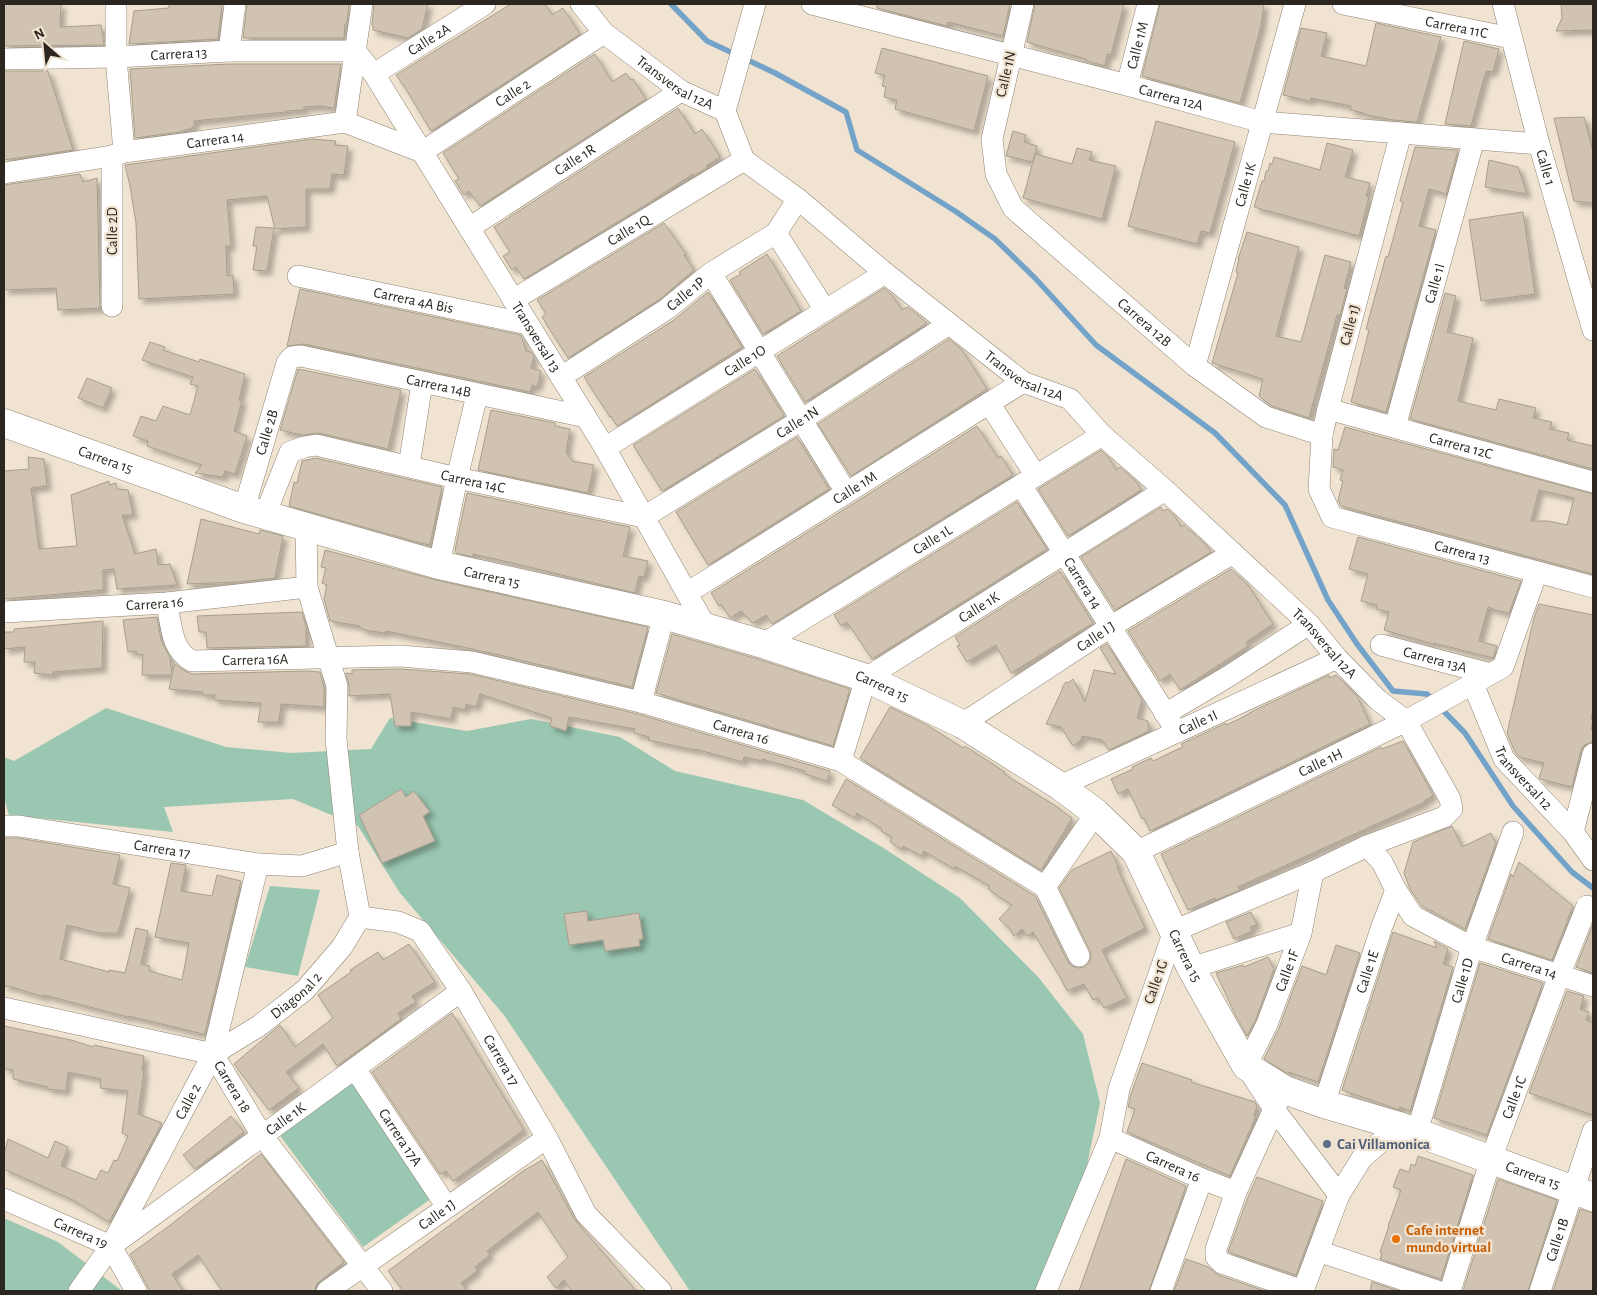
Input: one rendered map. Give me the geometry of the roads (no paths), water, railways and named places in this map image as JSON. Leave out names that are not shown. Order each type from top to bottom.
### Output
[{"type":"main road","name":"Carrera 15","points":[[4,423],[254,512],[439,565],[664,615],[763,644],[866,678],[962,724],[1060,786],[1096,814],[1136,852],[1191,968],[1246,1066],[1280,1100],[1324,1104],[1408,1129],[1584,1193]]},
{"type":"street","name":"Calle 2D","points":[[112,306],[118,154],[116,4]]},
{"type":"street","points":[[229,50],[235,4]]},
{"type":"street","points":[[345,122],[362,4]]},
{"type":"street","name":"Calle 2A","points":[[374,74],[485,4]]},
{"type":"street","name":"Transversal 12A","points":[[581,4],[604,33],[681,91],[725,111],[744,160],[798,199],[885,273],[1023,382],[1070,399],[1102,435],[1165,490],[1309,624],[1337,658],[1378,700],[1410,719],[1450,798],[1452,809],[1444,817],[1367,846]]},
{"type":"street","points":[[725,111],[755,4]]},
{"type":"street","name":"Carrera 12A","points":[[812,4],[875,12],[1010,56],[1127,85],[1262,122],[1539,144]]},
{"type":"street","name":"Calle 1N","points":[[996,174],[992,138],[1023,4]]},
{"type":"street","name":"Calle 1M","points":[[1127,85],[1148,4]]},
{"type":"street","name":"Calle 1K","points":[[1196,366],[1295,4]]},
{"type":"street","name":"Carrera 11C","points":[[1343,4],[1511,38]]},
{"type":"street","name":"Calle 1","points":[[1503,4],[1539,144],[1593,330]]},
{"type":"street","name":"Calle 2","points":[[422,152],[604,33]]},
{"type":"street","name":"Carrera 13","points":[[4,59],[116,57],[229,50],[355,51]]},
{"type":"street","name":"Transversal 13","points":[[355,51],[374,74],[605,448],[707,629]]},
{"type":"street","name":"Calle 1R","points":[[469,228],[681,91]]},
{"type":"street","name":"Carrera 14","points":[[4,173],[118,154],[345,122],[422,152]]},
{"type":"street","name":"Calle 1J","points":[[1332,517],[1318,490],[1322,435],[1401,133]]},
{"type":"street","name":"Calle 1I","points":[[1395,427],[1474,139]]},
{"type":"street","name":"Calle 1Q","points":[[513,300],[744,160]]},
{"type":"street","name":"Carrera 12B","points":[[996,174],[1013,208],[1196,366],[1266,417],[1322,435]]},
{"type":"street","name":"Calle 1P","points":[[561,377],[667,309],[711,274],[776,233],[798,199]]},
{"type":"street","points":[[776,233],[825,310]]},
{"type":"street","name":"Calle 1O","points":[[605,448],[885,273]]},
{"type":"street","points":[[711,274],[846,492]]},
{"type":"street","name":"Carrera 4A Bis","points":[[298,276],[528,324]]},
{"type":"street","name":"Calle 1N","points":[[644,517],[801,420],[949,324]]},
{"type":"street","name":"Carrera 14B","points":[[292,357],[301,356],[586,417]]},
{"type":"street","name":"Calle 2B","points":[[254,512],[287,363],[292,357]]},
{"type":"street","name":"Calle 1M","points":[[687,593],[1023,382]]},
{"type":"street","points":[[409,466],[422,383]]},
{"type":"street","points":[[439,565],[477,395]]},
{"type":"street","name":"Carrera 14","points":[[990,403],[1064,554],[1177,732]]},
{"type":"street","name":"Carrera 12C","points":[[1328,409],[1593,482]]},
{"type":"street","name":"Calle 1L","points":[[763,644],[1102,435]]},
{"type":"street","name":"Carrera 14C","points":[[254,512],[290,452],[316,445],[457,478],[644,517]]},
{"type":"street","name":"Calle 1K","points":[[866,678],[1165,490]]},
{"type":"street","name":"Carrera 13","points":[[1332,517],[1593,587]]},
{"type":"street","points":[[306,527],[307,587],[337,686],[336,739],[348,852],[360,917]]},
{"type":"street","name":"Calle I J","points":[[962,724],[1110,627],[1233,553]]},
{"type":"street","points":[[1483,678],[1536,572]]},
{"type":"street","name":"Carrera 16","points":[[4,612],[167,603],[307,587]]},
{"type":"street","name":"Carrera 16A","points":[[167,603],[176,646],[183,656],[192,661],[328,658]]},
{"type":"street","points":[[641,702],[664,615]]},
{"type":"street","points":[[1166,714],[1309,624]]},
{"type":"street","name":"Carrera 13A","points":[[1381,645],[1483,678]]},
{"type":"street","name":"Carrera 16","points":[[328,658],[400,656],[472,662],[641,702],[841,761],[1045,887]]},
{"type":"street","name":"Calle 1I","points":[[1060,786],[1337,658]]},
{"type":"street","points":[[841,761],[866,678]]},
{"type":"street","name":"Calle 1H","points":[[1136,852],[1410,719],[1483,678]]},
{"type":"street","name":"Transversal 12","points":[[1483,678],[1504,759],[1573,832],[1593,860]]},
{"type":"street","points":[[1573,832],[1593,754]]},
{"type":"street","points":[[1079,956],[1045,887],[1096,814]]},
{"type":"street","name":"Carrera 17","points":[[4,826],[19,826],[258,864],[302,866],[348,852]]},
{"type":"street","name":"Calle 1D","points":[[1408,1129],[1513,832]]},
{"type":"street","points":[[1174,931],[1313,872],[1367,846],[1382,862],[1396,890]]},
{"type":"street","name":"Calle 2","points":[[80,1291],[111,1246],[214,1054],[258,864]]},
{"type":"street","name":"Calle 1F","points":[[1246,1066],[1267,1024],[1301,933],[1313,872]]},
{"type":"street","name":"Carrera 14","points":[[1396,890],[1413,916],[1472,947],[1593,986]]},
{"type":"street","name":"Calle 1E","points":[[1324,1104],[1382,926],[1396,890]]},
{"type":"street","name":"Calle 1C","points":[[1450,1291],[1490,1159],[1587,906]]},
{"type":"street","name":"Carrera 17","points":[[360,917],[398,922],[420,930],[461,991],[546,1138],[586,1214],[661,1291]]},
{"type":"street","name":"Diagonal 2","points":[[214,1054],[259,1026],[305,990],[342,947],[360,917]]},
{"type":"street","name":"Calle 1G","points":[[1052,1289],[1110,1138],[1119,1089],[1174,931]]},
{"type":"street","points":[[1191,968],[1301,933]]},
{"type":"street","name":"Calle 1K","points":[[111,1246],[461,991]]},
{"type":"street","name":"Carrera 18","points":[[4,1008],[214,1054],[263,1137],[382,1291]]},
{"type":"street","name":"Carrera 17A","points":[[355,1069],[447,1207]]},
{"type":"street","points":[[1280,1100],[1236,1192],[1216,1249],[1216,1257],[1222,1263],[1303,1291],[1339,1195],[1362,1158],[1408,1129]]},
{"type":"street","points":[[1280,1100],[1339,1195]]},
{"type":"street","name":"Calle 1B","points":[[1540,1291],[1584,1193],[1593,1131]]},
{"type":"street","name":"Calle 1J","points":[[327,1291],[546,1138]]},
{"type":"street","name":"Carrera 16","points":[[1110,1138],[1236,1192]]},
{"type":"street","points":[[1161,1291],[1202,1179]]},
{"type":"street","name":"Carrera 19","points":[[4,1199],[111,1246],[136,1291]]},
{"type":"street","points":[[1318,1251],[1437,1291]]},
{"type":"waterway","points":[[671,4],[707,41],[775,73],[846,112],[857,150],[955,211],[995,239],[1035,278],[1096,345],[1215,433],[1285,505],[1328,600],[1357,644],[1393,691],[1427,694],[1465,733],[1513,806],[1572,872],[1593,888]]},
{"type":"place","name":"Cai Villamonica","points":[[1327,1144]]},
{"type":"place","name":"Cafe internet mundo virtual","points":[[1396,1239]]}]
